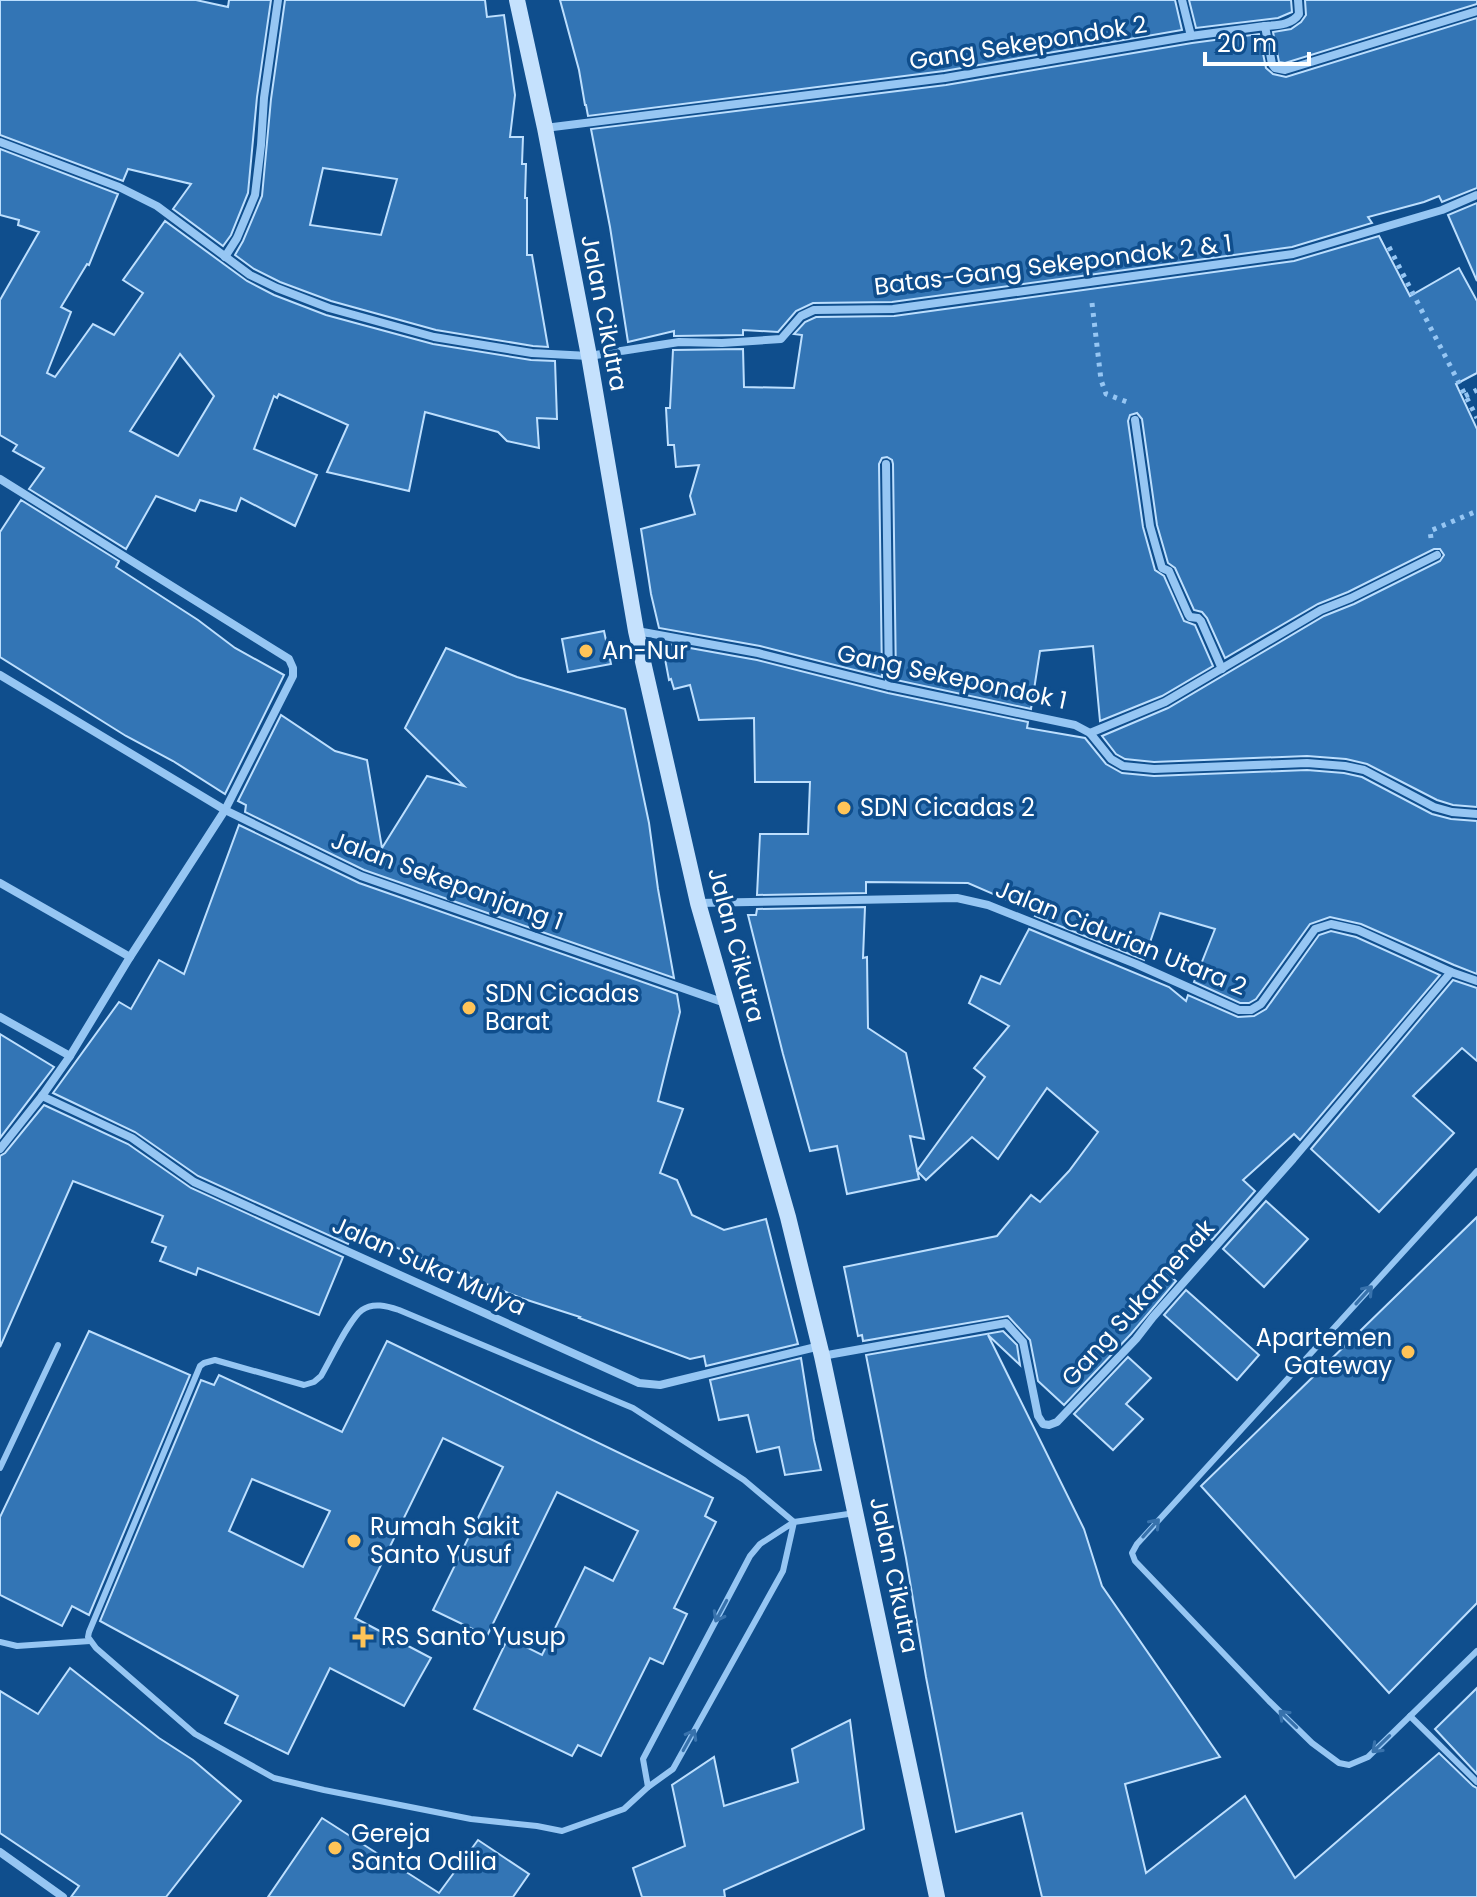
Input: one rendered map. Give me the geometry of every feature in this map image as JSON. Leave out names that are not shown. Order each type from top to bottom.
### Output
[{"type":"main road","name":"Jalan Cikutra","points":[[517,0],[589,356],[636,631],[698,903],[788,1217],[821,1351],[937,1897]]},
{"type":"street","points":[[225,257],[237,238],[255,195],[264,98],[278,0]]},
{"type":"street","points":[[1182,0],[1191,36]]},
{"type":"street","name":"Gang Sekepondok 2","points":[[545,128],[945,78],[1191,36],[1284,24],[1299,14],[1298,0]]},
{"type":"street","points":[[1265,26],[1272,64],[1285,70],[1477,11]]},
{"type":"street","name":"Batas-Gang Sekepondok 2 & 1","points":[[0,142],[119,187],[157,206],[250,275],[329,308],[434,337],[532,353],[589,356],[679,342],[781,339],[801,316],[814,310],[893,309],[1293,254],[1442,210],[1477,195]]},
{"type":"street","points":[[1135,420],[1150,526],[1162,568],[1169,571],[1190,617],[1198,618],[1202,623],[1222,669]]},
{"type":"street","points":[[886,464],[889,686]]},
{"type":"street","points":[[0,479],[289,659],[293,668],[293,676],[225,810],[70,1056],[0,1149]]},
{"type":"street","points":[[1090,733],[1165,702],[1321,610],[1437,555]]},
{"type":"street","name":"Gang Sekepondok 1","points":[[636,631],[758,653],[889,686],[1075,725],[1090,733],[1111,759],[1123,766],[1154,769],[1307,763],[1345,766],[1364,770],[1434,807],[1477,814]]},
{"type":"street","name":"Jalan Sekepanjang 1","points":[[0,675],[225,810],[361,876],[726,1004]]},
{"type":"street","points":[[0,883],[130,957]]},
{"type":"street","name":"Jalan Cidurian Utara 2","points":[[698,903],[957,898],[988,905],[1136,964],[1239,1010],[1251,1010],[1261,1004],[1315,929],[1331,924],[1358,930],[1477,981]]},
{"type":"street","name":"Gang Sukamenak","points":[[821,1351],[1006,1323],[1023,1342],[1038,1416],[1043,1424],[1057,1422],[1136,1339],[1451,972]]},
{"type":"street","points":[[0,1017],[70,1056]]},
{"type":"street","name":"Jalan Suka Mulya","points":[[42,1096],[132,1138],[194,1182],[639,1383],[660,1385],[821,1351]]},
{"type":"street","points":[[0,1852],[63,1897]]},
{"type":"lane","points":[[1477,1171],[1132,1553],[1135,1561],[1269,1701],[1312,1743],[1339,1763],[1349,1765],[1368,1757],[1477,1651]]},
{"type":"lane","points":[[373,1306],[399,1310],[633,1408],[744,1480],[794,1522],[783,1571],[673,1769],[624,1809],[562,1831],[471,1819],[274,1778],[195,1734],[88,1637],[200,1366],[215,1360],[304,1385],[314,1382],[321,1376],[353,1319],[362,1310],[373,1306]]},
{"type":"lane","points":[[0,1468],[58,1345]]},
{"type":"lane","points":[[648,1787],[643,1759],[750,1556],[760,1544],[794,1522],[856,1512]]},
{"type":"lane","points":[[0,1642],[17,1646],[90,1641]]},
{"type":"lane","points":[[1410,1716],[1477,1782]]},
{"type":"path","points":[[1380,228],[1477,418]]},
{"type":"path","points":[[1090,283],[1101,380],[1106,394],[1132,405],[1135,420]]},
{"type":"path","points":[[1465,396],[1477,390]]},
{"type":"path","points":[[1437,555],[1430,531],[1477,511]]},
{"type":"building","points":[[0,0],[196,0],[228,7],[229,0],[271,0],[257,97],[248,193],[231,235],[223,246],[173,209],[191,184],[128,169],[123,181],[0,135]]},
{"type":"building","points":[[285,0],[485,0],[487,17],[504,15],[515,95],[510,137],[523,137],[527,255],[532,255],[548,347],[436,330],[331,301],[280,282],[235,255],[262,196]],"holes":[[[323,168],[397,179],[381,235],[310,225]]]},
{"type":"building","points":[[560,0],[1175,0],[1182,30],[944,71],[588,116]]},
{"type":"building","points":[[1189,0],[1291,0],[1292,12],[1278,18],[1196,28]]},
{"type":"building","points":[[1305,0],[1477,0],[1477,4],[1285,63],[1279,62],[1273,32],[1291,29],[1301,22],[1306,15]]},
{"type":"building","points":[[1477,18],[1477,188],[1442,202],[1439,196],[1368,217],[1372,223],[1292,247],[892,302],[813,303],[796,311],[778,332],[743,330],[743,335],[674,336],[674,331],[628,342],[591,129],[946,85],[1259,34],[1266,68],[1273,74],[1286,77]]},
{"type":"building","points":[[0,149],[118,194],[89,265],[61,307],[71,312],[47,373],[55,377],[93,324],[114,335],[143,293],[123,280],[165,221],[247,281],[326,315],[433,344],[555,361],[557,419],[537,418],[539,448],[507,441],[498,432],[425,412],[409,491],[327,472],[348,425],[279,394],[277,398],[274,396],[254,449],[317,475],[295,526],[241,498],[236,511],[200,500],[195,511],[156,496],[126,549],[29,489],[44,468],[13,451],[17,445],[0,435],[0,300],[39,232],[18,225],[19,220],[0,215]],"holes":[[[180,354],[214,396],[178,456],[130,431]]]},
{"type":"building","points":[[1477,203],[1477,281],[1448,215]]},
{"type":"building","points":[[1379,236],[1410,296],[1459,268],[1477,301],[1477,373],[1456,384],[1477,429],[1477,807],[1437,800],[1367,764],[1346,759],[1307,756],[1154,762],[1125,759],[1116,754],[1102,736],[1168,708],[1324,616],[1440,561],[1444,555],[1440,549],[1434,549],[1318,604],[1225,658],[1207,618],[1202,612],[1194,610],[1175,568],[1168,563],[1157,525],[1142,419],[1137,413],[1130,415],[1128,421],[1143,527],[1155,570],[1164,576],[1184,621],[1195,625],[1213,666],[1162,696],[1100,721],[1093,646],[1040,651],[1031,709],[896,680],[893,464],[887,457],[882,458],[879,464],[882,677],[760,646],[659,628],[641,529],[695,514],[690,496],[699,465],[676,467],[674,445],[668,445],[666,408],[670,408],[673,350],[743,349],[744,387],[794,388],[802,335],[794,334],[805,322],[816,317],[894,316],[1294,261]]},
{"type":"building","points":[[21,500],[119,561],[116,567],[235,648],[284,675],[225,794],[0,657],[0,532]]},
{"type":"building","name":"An-Nur","points":[[604,631],[611,664],[568,672],[562,639]]},
{"type":"building","points":[[662,643],[757,660],[888,693],[1028,722],[1027,728],[1085,738],[1106,764],[1122,773],[1154,776],[1307,770],[1344,773],[1362,777],[1432,814],[1477,821],[1477,974],[1361,924],[1330,917],[1310,924],[1256,999],[1240,1003],[1194,982],[1215,929],[1160,913],[1144,960],[1035,916],[1037,913],[968,883],[866,882],[866,893],[757,895],[760,834],[808,834],[810,782],[755,782],[754,718],[699,720],[690,685],[674,689],[669,680]]},
{"type":"building","points":[[446,648],[517,677],[625,709],[649,823],[674,978],[364,870],[245,812],[246,805],[238,801],[281,715],[335,751],[367,760],[382,848],[427,776],[464,786],[405,728]]},
{"type":"building","points":[[239,825],[359,883],[677,994],[680,1012],[658,1101],[683,1109],[660,1173],[677,1180],[692,1215],[724,1230],[766,1219],[798,1344],[706,1366],[704,1356],[690,1359],[521,1298],[353,1230],[348,1244],[198,1176],[135,1132],[53,1093],[119,1002],[131,1009],[159,960],[184,974]]},
{"type":"building","points":[[865,907],[863,958],[867,957],[868,1028],[906,1053],[924,1139],[910,1136],[919,1179],[847,1194],[837,1146],[810,1151],[748,915],[756,915],[757,909]]},
{"type":"building","points":[[1029,929],[1169,987],[1186,1001],[1188,995],[1238,1017],[1254,1016],[1266,1009],[1319,935],[1331,931],[1356,937],[1440,975],[1300,1140],[1294,1134],[1243,1180],[1255,1191],[1212,1240],[1204,1232],[1167,1273],[1176,1281],[1064,1405],[1038,1381],[1030,1340],[1008,1316],[863,1341],[862,1335],[858,1336],[844,1267],[997,1236],[1031,1195],[1040,1202],[1069,1171],[1098,1132],[1047,1088],[998,1159],[972,1137],[926,1180],[917,1171],[985,1077],[974,1068],[1009,1026],[969,1003],[981,976],[1000,984]]},
{"type":"building","points":[[1453,980],[1477,988],[1477,1061],[1462,1048],[1413,1096],[1454,1133],[1379,1212],[1311,1149]]},
{"type":"building","points":[[0,1034],[54,1067],[0,1138]]},
{"type":"building","points":[[44,1105],[128,1144],[191,1188],[343,1257],[319,1315],[198,1268],[196,1275],[160,1261],[166,1247],[152,1242],[163,1216],[73,1181],[0,1347],[0,1156]]},
{"type":"building","points":[[1266,1201],[1308,1239],[1264,1287],[1223,1249]]},
{"type":"building","name":"Apartemen Gateway","points":[[1477,1217],[1477,1603],[1389,1693],[1201,1486]]},
{"type":"building","points":[[1186,1290],[1259,1355],[1237,1380],[1164,1315]]},
{"type":"building","points":[[89,1331],[190,1375],[89,1615],[72,1606],[62,1626],[0,1595],[0,1517]]},
{"type":"building","points":[[1003,1331],[1017,1345],[1020,1365],[988,1335],[1084,1529],[1102,1586],[1220,1757],[1125,1784],[1146,1873],[1245,1796],[1295,1878],[1439,1753],[1477,1788],[1477,1897],[1042,1897],[1022,1813],[956,1832],[866,1355]]},
{"type":"building","name":"Rumah Sakit Santo Yusuf","points":[[387,1341],[713,1498],[705,1516],[716,1522],[674,1608],[687,1614],[663,1664],[650,1658],[601,1756],[578,1745],[572,1756],[474,1709],[508,1638],[542,1655],[585,1567],[613,1581],[638,1531],[557,1492],[487,1636],[433,1610],[503,1467],[443,1438],[355,1618],[431,1658],[404,1706],[330,1668],[288,1754],[225,1723],[238,1696],[100,1621],[201,1380],[214,1385],[219,1375],[342,1432]],"holes":[[[252,1479],[330,1511],[303,1567],[229,1531]]]},
{"type":"building","points":[[1128,1357],[1151,1378],[1126,1404],[1143,1419],[1113,1450],[1074,1414]]},
{"type":"building","points":[[801,1358],[821,1470],[785,1475],[779,1447],[757,1452],[748,1415],[719,1420],[710,1380]]},
{"type":"building","points":[[70,1668],[159,1738],[193,1760],[241,1801],[166,1897],[71,1897],[79,1886],[0,1833],[0,1691],[38,1714]]},
{"type":"building","points":[[1477,1688],[1477,1774],[1435,1729]]},
{"type":"building","points":[[850,1720],[864,1829],[724,1890],[725,1897],[642,1897],[633,1868],[685,1846],[672,1785],[714,1757],[724,1806],[798,1782],[792,1749]]},
{"type":"building","name":"Gereja Santa Odilia","points":[[322,1818],[439,1893],[478,1840],[529,1874],[513,1897],[268,1897]]},
{"type":"place","name":"An-Nur","points":[[586,651]]},
{"type":"place","name":"SDN Cicadas 2","points":[[844,808]]},
{"type":"place","name":"SDN Cicadas Barat","points":[[469,1008]]},
{"type":"place","name":"Apartemen Gateway","points":[[1408,1352]]},
{"type":"place","name":"Rumah Sakit Santo Yusuf","points":[[354,1541]]},
{"type":"place","name":"RS Santo Yusup","points":[[363,1637]]},
{"type":"place","name":"Gereja Santa Odilia","points":[[335,1848]]}]
